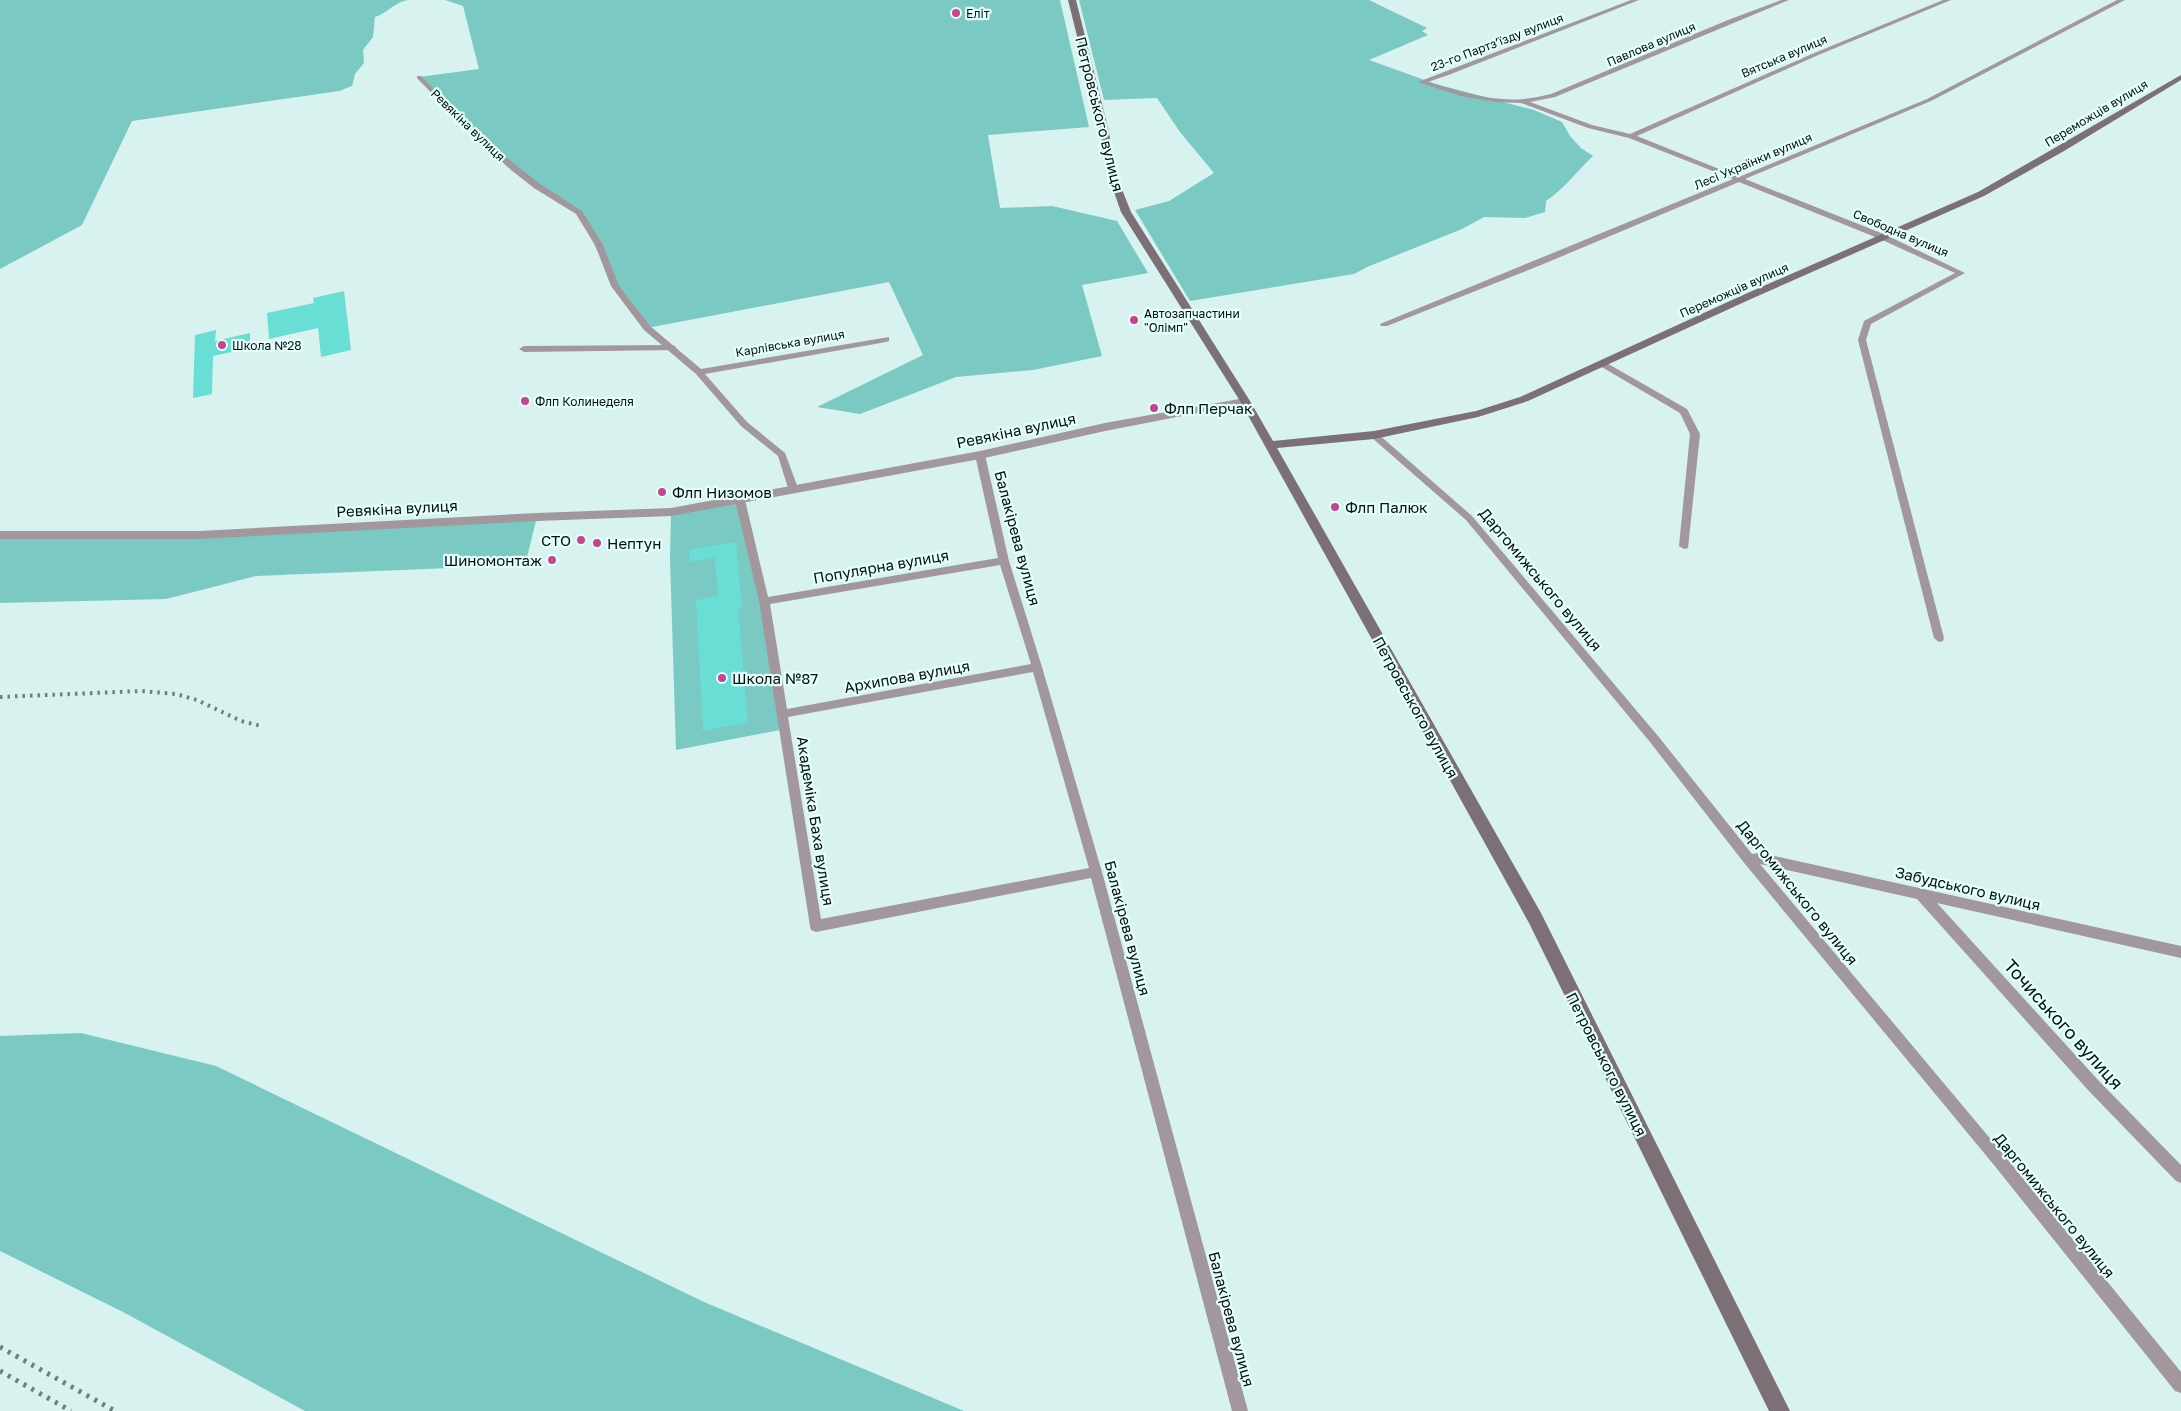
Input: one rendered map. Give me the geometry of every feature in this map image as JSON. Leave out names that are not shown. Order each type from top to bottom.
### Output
[{"type":"main road","name":"Петровського вулиця","points":[[1072,0],[1105,132],[1111,172],[1116,189],[1134,226],[1246,402],[1535,918],[1780,1411]]},
{"type":"main road","name":"Переможців вулиця","points":[[1269,445],[1374,436],[1478,414],[1524,399],[1747,297],[1981,194],[2061,149],[2181,77]]},
{"type":"street","name":"23-го Партз’їзду вулиця","points":[[1422,82],[1636,0]]},
{"type":"street","name":"Павлова вулиця","points":[[1522,102],[1553,96],[1730,21],[1786,0]]},
{"type":"street","name":"Вятська вулиця","points":[[1631,136],[1814,54],[1948,0]]},
{"type":"street","name":"Лесі Українки вулиця","points":[[1384,324],[1538,263],[1929,100],[2122,0]]},
{"type":"street","name":"Ревякіна вулиця","points":[[419,77],[473,133],[507,162],[537,186],[579,213],[599,245],[615,286],[647,328],[699,372],[744,424],[782,455],[793,488]]},
{"type":"street","name":"Свободна вулиця","points":[[1422,82],[1461,94],[1522,102],[1590,128],[1631,136],[1883,237],[1961,273],[1867,323],[1862,340],[1939,638]]},
{"type":"street","name":"Карлівська вулиця","points":[[699,372],[886,339]]},
{"type":"street","points":[[524,349],[671,348]]},
{"type":"street","points":[[1604,364],[1684,411],[1695,434],[1684,546]]},
{"type":"street","name":"Ревякіна вулиця","points":[[0,535],[200,535],[537,517],[671,512],[980,455],[1105,427],[1246,402]]},
{"type":"street","name":"Даргомижського вулиця","points":[[1374,436],[1469,518],[1654,739],[1749,860],[1999,1160],[2181,1385]]},
{"type":"street","name":"Балакірева вулиця","points":[[980,455],[1004,560],[1096,872],[1240,1411]]},
{"type":"street","name":"Академіка Баха вулиця","points":[[740,500],[764,601],[816,926],[1096,872]]},
{"type":"street","name":"Популярна вулиця","points":[[764,601],[1004,560]]},
{"type":"street","name":"Архипова вулиця","points":[[782,714],[1037,667]]},
{"type":"street","name":"Забудського вулиця","points":[[1749,860],[1760,858],[2181,952]]},
{"type":"street","name":"Точиського вулиця","points":[[1922,895],[2093,1085],[2181,1176]]},
{"type":"shaded area","points":[[0,0],[408,0],[375,17],[373,37],[363,50],[364,63],[355,74],[352,86],[339,91],[132,121],[82,225],[0,269]]},
{"type":"shaded area","points":[[445,0],[1060,0],[1089,127],[988,135],[1000,208],[1052,206],[1117,221],[1148,273],[1082,285],[1102,356],[1033,370],[956,377],[860,414],[817,407],[923,355],[889,282],[647,328],[615,286],[579,213],[514,168],[473,133],[419,77],[479,69],[463,6]]},
{"type":"shaded area","points":[[1079,0],[1369,0],[1427,28],[1422,31],[1428,35],[1369,60],[1436,84],[1534,110],[1562,122],[1570,136],[1581,148],[1593,156],[1565,185],[1546,201],[1545,212],[1525,218],[1484,217],[1462,229],[1354,274],[1190,301],[1135,210],[1169,201],[1214,173],[1180,132],[1157,98],[1104,100]]},
{"type":"shaded area","points":[[740,500],[785,729],[676,750],[670,559],[671,512]]},
{"type":"shaded area","points":[[537,517],[525,565],[256,576],[166,599],[0,603],[0,535],[200,535]]},
{"type":"shaded area","points":[[81,1033],[216,1066],[704,1302],[964,1411],[305,1411],[123,1312],[0,1251],[0,1036]]},
{"type":"building","points":[[344,291],[351,350],[321,357],[318,328],[269,339],[267,313],[314,303],[313,298]]},
{"type":"building","points":[[216,330],[215,341],[250,333],[250,348],[213,356],[212,394],[193,398],[195,335]]},
{"type":"building","name":"Школа №87","points":[[736,542],[742,607],[738,608],[748,722],[703,731],[696,600],[718,596],[715,558],[690,562],[689,550]]},
{"type":"railway","points":[[0,697],[141,691],[176,694],[197,700],[241,721],[261,726]]},
{"type":"railway","points":[[0,1347],[115,1411]]},
{"type":"railway","points":[[0,1371],[71,1411]]},
{"type":"place","name":"Еліт","points":[[956,13]]},
{"type":"place","name":"Автозапчастини \"Олімп\"","points":[[1134,320]]},
{"type":"place","name":"Школа №28","points":[[222,345]]},
{"type":"place","name":"Флп Колинеделя","points":[[525,401]]},
{"type":"place","name":"Флп Перчак","points":[[1154,408]]},
{"type":"place","name":"Флп Низомов","points":[[662,492]]},
{"type":"place","name":"Флп Палюк","points":[[1335,507]]},
{"type":"place","name":"СТО","points":[[581,540]]},
{"type":"place","name":"Нептун","points":[[597,543]]},
{"type":"place","name":"Шиномонтаж","points":[[552,560]]},
{"type":"place","name":"Школа №87","points":[[722,678]]}]
